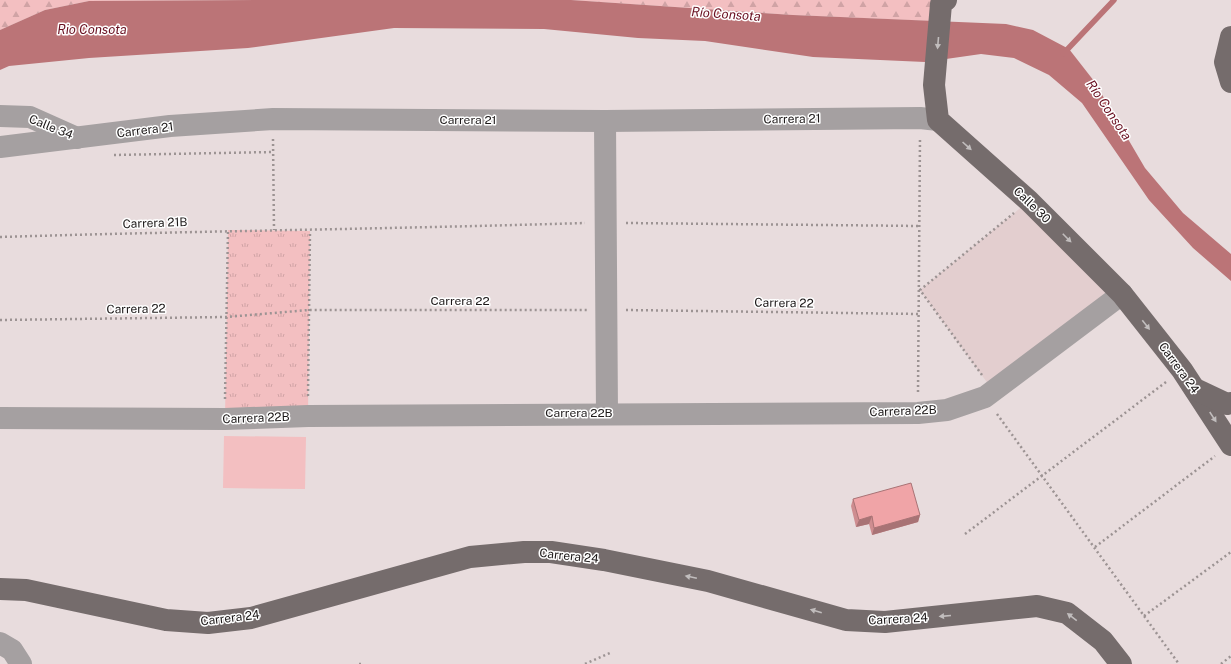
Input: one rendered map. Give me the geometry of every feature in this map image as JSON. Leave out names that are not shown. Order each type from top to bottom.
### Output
[{"type":"main road","points":[[929,119],[944,2]]},
{"type":"main road","points":[[1231,37],[1225,62],[1231,82]]},
{"type":"main road","name":"Calle 30","points":[[929,119],[1029,201],[1122,294]]},
{"type":"main road","name":"Carrera 24","points":[[1122,294],[1182,370],[1231,444]]},
{"type":"main road","points":[[1195,389],[1227,404],[1231,403]]},
{"type":"main road","name":"Carrera 24","points":[[0,589],[26,590],[166,620],[208,623],[251,618],[470,557],[524,552],[551,552],[604,560],[708,581],[846,620],[885,622],[1037,606],[1067,613],[1103,641],[1121,664]]},
{"type":"street","name":"Calle 34","points":[[0,116],[30,117],[78,138]]},
{"type":"street","name":"Carrera 21","points":[[0,147],[170,126],[274,119],[605,121],[929,119]]},
{"type":"street","points":[[605,121],[608,310],[607,413]]},
{"type":"street","name":"Carrera 22B","points":[[0,418],[225,419],[308,416],[607,413],[918,413],[947,410],[989,394],[1122,294]]},
{"type":"street","points":[[0,643],[12,650],[21,664]]},
{"type":"path","points":[[274,119],[274,230]]},
{"type":"path","points":[[918,413],[919,314],[929,119]]},
{"type":"path","points":[[110,155],[273,152]]},
{"type":"path","points":[[920,290],[1029,201]]},
{"type":"path","points":[[225,419],[228,230]]},
{"type":"path","name":"Carrera 21B","points":[[0,237],[228,230],[310,231],[309,310]]},
{"type":"path","points":[[920,290],[1042,475],[1179,664]]},
{"type":"path","points":[[308,416],[309,310]]},
{"type":"path","name":"Carrera 22","points":[[0,320],[226,317],[309,310],[608,310],[919,314]]},
{"type":"path","points":[[965,534],[1182,370]]},
{"type":"path","points":[[1094,547],[1231,444]]},
{"type":"path","points":[[1144,616],[1231,552]]},
{"type":"path","points":[[584,664],[612,652]]},
{"type":"path","points":[[1220,664],[1231,656]]},
{"type":"shaded area","points":[[1029,201],[1122,294],[994,392],[920,290]]},
{"type":"green space","points":[[0,0],[271,0],[89,1],[45,10],[0,30]]},
{"type":"green space","points":[[571,0],[956,0],[932,21],[793,15]]},
{"type":"green space","points":[[228,230],[310,231],[308,416],[225,419]]},
{"type":"green space","points":[[224,436],[306,437],[305,489],[223,488]]},
{"type":"water","name":"Rio Consota","points":[[571,0],[793,15],[1006,24],[1033,30],[1069,49],[1094,81],[1145,168],[1183,213],[1231,254],[1231,281],[1193,248],[1149,200],[1082,103],[1049,75],[1014,58],[981,54],[925,62],[813,57],[705,41],[638,38],[544,29],[394,28],[248,48],[89,58],[9,66],[0,70],[0,30],[45,10],[89,1]]},
{"type":"building","points":[[911,483],[920,515],[874,528],[872,516],[859,520],[853,499]]},
{"type":"waterway","points":[[1063,54],[1114,0]]},
{"type":"water label","name":"Río Consota","points":[[726,14]]},
{"type":"water label","name":"Río Consota","points":[[1109,110]]}]
